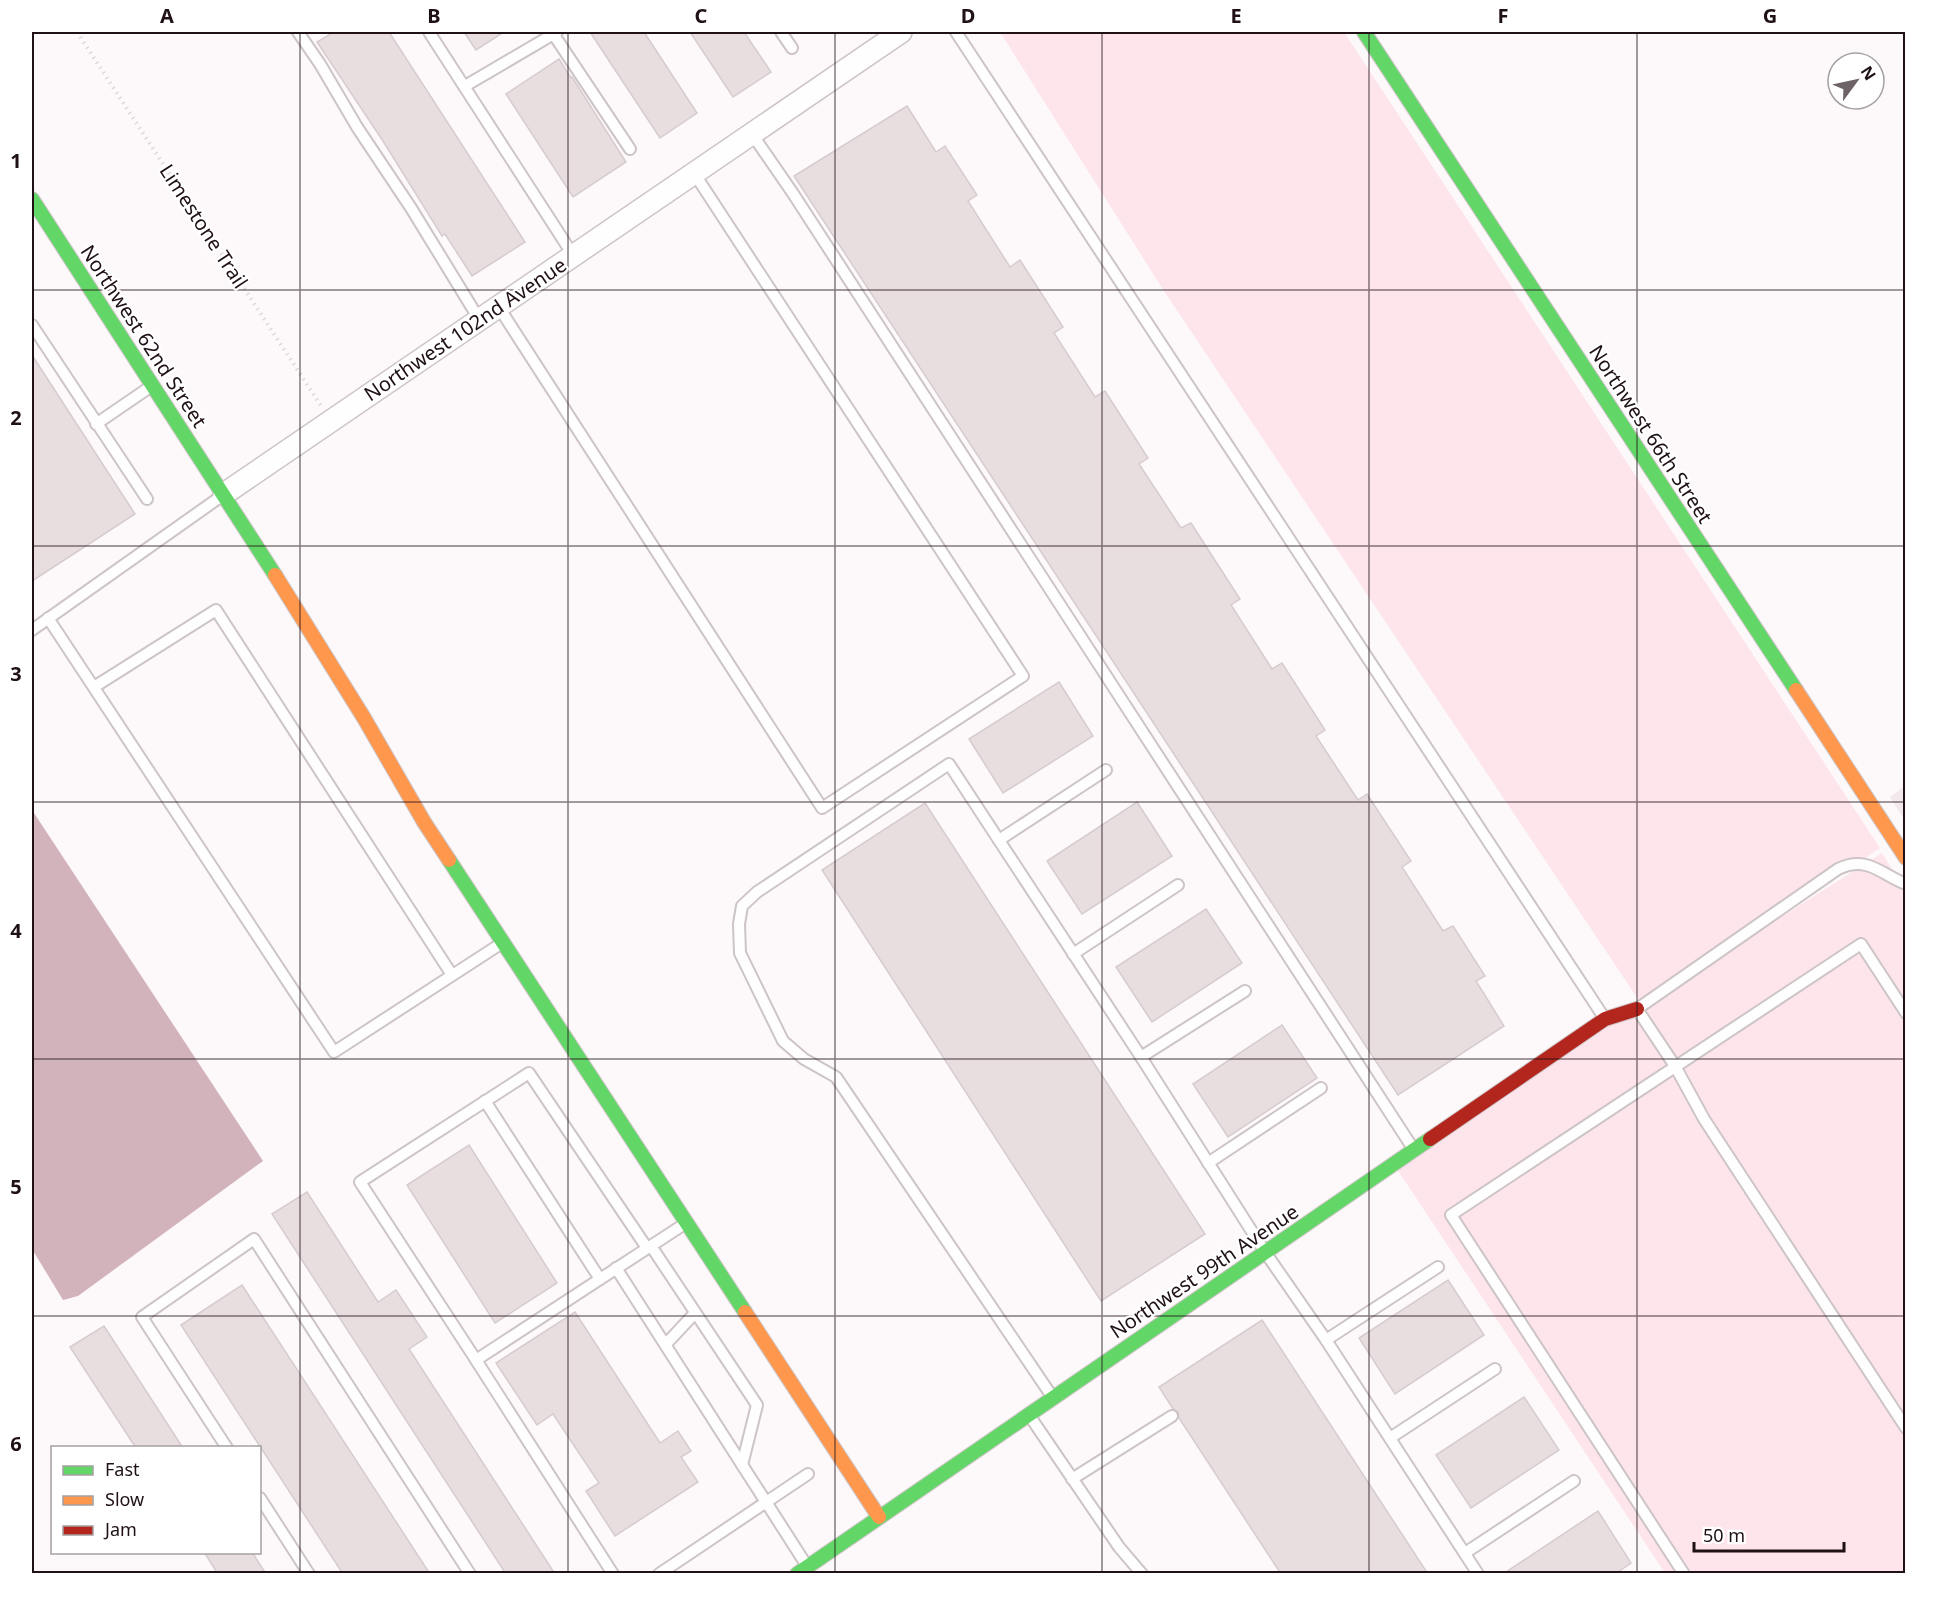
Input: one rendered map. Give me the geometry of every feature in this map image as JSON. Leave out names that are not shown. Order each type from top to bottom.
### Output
[{"type":"street","name":"Northwest 102nd Avenue","points":[[224,494],[901,32]]},
{"type":"street","name":"Northwest 66th Street","points":[[1364,32],[1905,858]]},
{"type":"street","name":"Northwest 62nd Street","points":[[32,199],[224,494],[364,718],[424,822],[879,1517]]},
{"type":"street","name":"Northwest 99th Avenue","points":[[802,1570],[1605,1019],[1637,1009]]},
{"type":"lane","points":[[298,32],[479,319]]},
{"type":"lane","points":[[429,32],[573,255]]},
{"type":"lane","points":[[465,86],[554,32],[630,149]]},
{"type":"lane","points":[[781,32],[792,48]]},
{"type":"lane","points":[[956,32],[1605,1019]]},
{"type":"lane","points":[[752,134],[792,192],[1414,1150]]},
{"type":"lane","points":[[498,306],[822,808],[1023,676],[694,173]]},
{"type":"lane","points":[[32,325],[147,499]]},
{"type":"lane","points":[[96,424],[153,385]]},
{"type":"lane","name":"Northwest 102nd Avenue","points":[[32,630],[224,494]]},
{"type":"lane","points":[[94,687],[216,610],[452,975]]},
{"type":"lane","points":[[48,618],[334,1052],[502,943]]},
{"type":"lane","points":[[1053,1398],[836,1077],[804,1059],[783,1041],[740,953],[739,924],[742,906],[757,892],[949,764],[1141,1057],[1265,1252],[1326,1340],[1478,1574]]},
{"type":"lane","points":[[999,840],[1106,770]]},
{"type":"lane","points":[[1905,884],[1869,865],[1857,863],[1838,869],[1637,1009],[1675,1066],[1704,1119],[1905,1428]]},
{"type":"lane","points":[[1073,954],[1178,885]]},
{"type":"lane","points":[[1684,1574],[1451,1215],[1861,944],[1905,1013]]},
{"type":"lane","points":[[1141,1057],[1245,991]]},
{"type":"lane","points":[[613,1574],[360,1182],[529,1073],[757,1406],[742,1464]]},
{"type":"lane","points":[[1208,1163],[1321,1088]]},
{"type":"lane","points":[[485,1101],[600,1279]]},
{"type":"lane","points":[[476,1360],[686,1223]]},
{"type":"lane","points":[[226,1446],[142,1317],[254,1239],[470,1574]]},
{"type":"lane","points":[[1326,1340],[1438,1267]]},
{"type":"lane","points":[[616,1268],[766,1502],[802,1570]]},
{"type":"lane","points":[[666,1344],[695,1313]]},
{"type":"lane","points":[[1390,1438],[1496,1369]]},
{"type":"lane","points":[[1029,1414],[1119,1547],[1142,1574]]},
{"type":"lane","points":[[1072,1479],[1172,1416]]},
{"type":"lane","points":[[658,1574],[808,1474]]},
{"type":"lane","points":[[1465,1553],[1574,1481]]},
{"type":"lane","points":[[261,1500],[309,1574]]},
{"type":"path","name":"Limestone Trail","points":[[77,32],[330,421]]},
{"type":"shaded area","points":[[1000,32],[1344,32],[1880,848],[1680,981],[1882,853],[1905,891],[1905,1573],[1665,1573],[1393,1163],[1642,1005],[1164,291]]},
{"type":"shaded area","points":[[1905,786],[1905,821],[1890,797]]},
{"type":"shaded area","points":[[32,810],[263,1161],[78,1296],[63,1300],[32,1249]]},
{"type":"building","points":[[334,32],[389,32],[525,242],[472,276],[445,234],[442,236],[383,141],[317,42]]},
{"type":"building","points":[[464,32],[504,32],[476,50]]},
{"type":"building","points":[[590,32],[644,32],[697,113],[660,138]]},
{"type":"building","points":[[690,32],[744,32],[771,72],[733,97]]},
{"type":"building","points":[[559,59],[626,162],[573,197],[506,94]]},
{"type":"building","points":[[907,106],[936,152],[945,146],[977,195],[968,201],[1010,267],[1020,260],[1063,327],[1054,333],[1095,397],[1105,391],[1148,458],[1139,464],[1181,528],[1191,523],[1240,599],[1231,605],[1272,669],[1282,663],[1325,730],[1316,736],[1358,800],[1367,794],[1411,861],[1402,867],[1443,931],[1453,926],[1485,976],[1476,981],[1504,1026],[1398,1095],[794,176]]},
{"type":"building","points":[[32,355],[135,514],[32,581]]},
{"type":"building","points":[[1059,682],[1093,736],[1003,793],[969,739]]},
{"type":"building","points":[[1137,802],[1172,856],[1082,914],[1047,861]]},
{"type":"building","points":[[925,803],[1205,1234],[1101,1301],[822,870]]},
{"type":"building","points":[[1206,909],[1242,963],[1152,1022],[1116,967]]},
{"type":"building","points":[[1282,1025],[1317,1078],[1228,1137],[1193,1084]]},
{"type":"building","points":[[469,1145],[557,1283],[495,1323],[407,1185]]},
{"type":"building","points":[[307,1192],[378,1302],[396,1290],[427,1337],[409,1349],[555,1574],[506,1574],[272,1214]]},
{"type":"building","points":[[1448,1280],[1484,1335],[1395,1394],[1359,1338]]},
{"type":"building","points":[[242,1285],[430,1574],[343,1574],[181,1325]]},
{"type":"building","points":[[575,1312],[660,1443],[678,1431],[691,1451],[681,1457],[698,1482],[615,1536],[586,1491],[599,1483],[553,1414],[537,1425],[496,1363]]},
{"type":"building","points":[[1262,1320],[1428,1574],[1281,1574],[1179,1418],[1178,1412],[1173,1409],[1159,1387]]},
{"type":"building","points":[[104,1326],[182,1446],[135,1446],[70,1347]]},
{"type":"building","points":[[1524,1397],[1559,1450],[1471,1508],[1436,1455]]},
{"type":"building","points":[[1598,1511],[1631,1563],[1615,1574],[1503,1574]]},
{"type":"building","points":[[205,1554],[253,1554],[266,1574],[218,1574]]},
{"type":"traffic: fast","points":[[1364,32],[1796,690]]},
{"type":"traffic: fast","points":[[32,199],[275,575]]},
{"type":"traffic: fast","points":[[449,860],[745,1312]]},
{"type":"traffic: fast","points":[[797,1574],[1430,1139]]},
{"type":"traffic: slow","points":[[275,575],[449,860]]},
{"type":"traffic: slow","points":[[1796,690],[1906,858]]},
{"type":"traffic: slow","points":[[745,1312],[879,1517]]},
{"type":"traffic: jam","points":[[1430,1139],[1605,1019],[1637,1009]]}]
